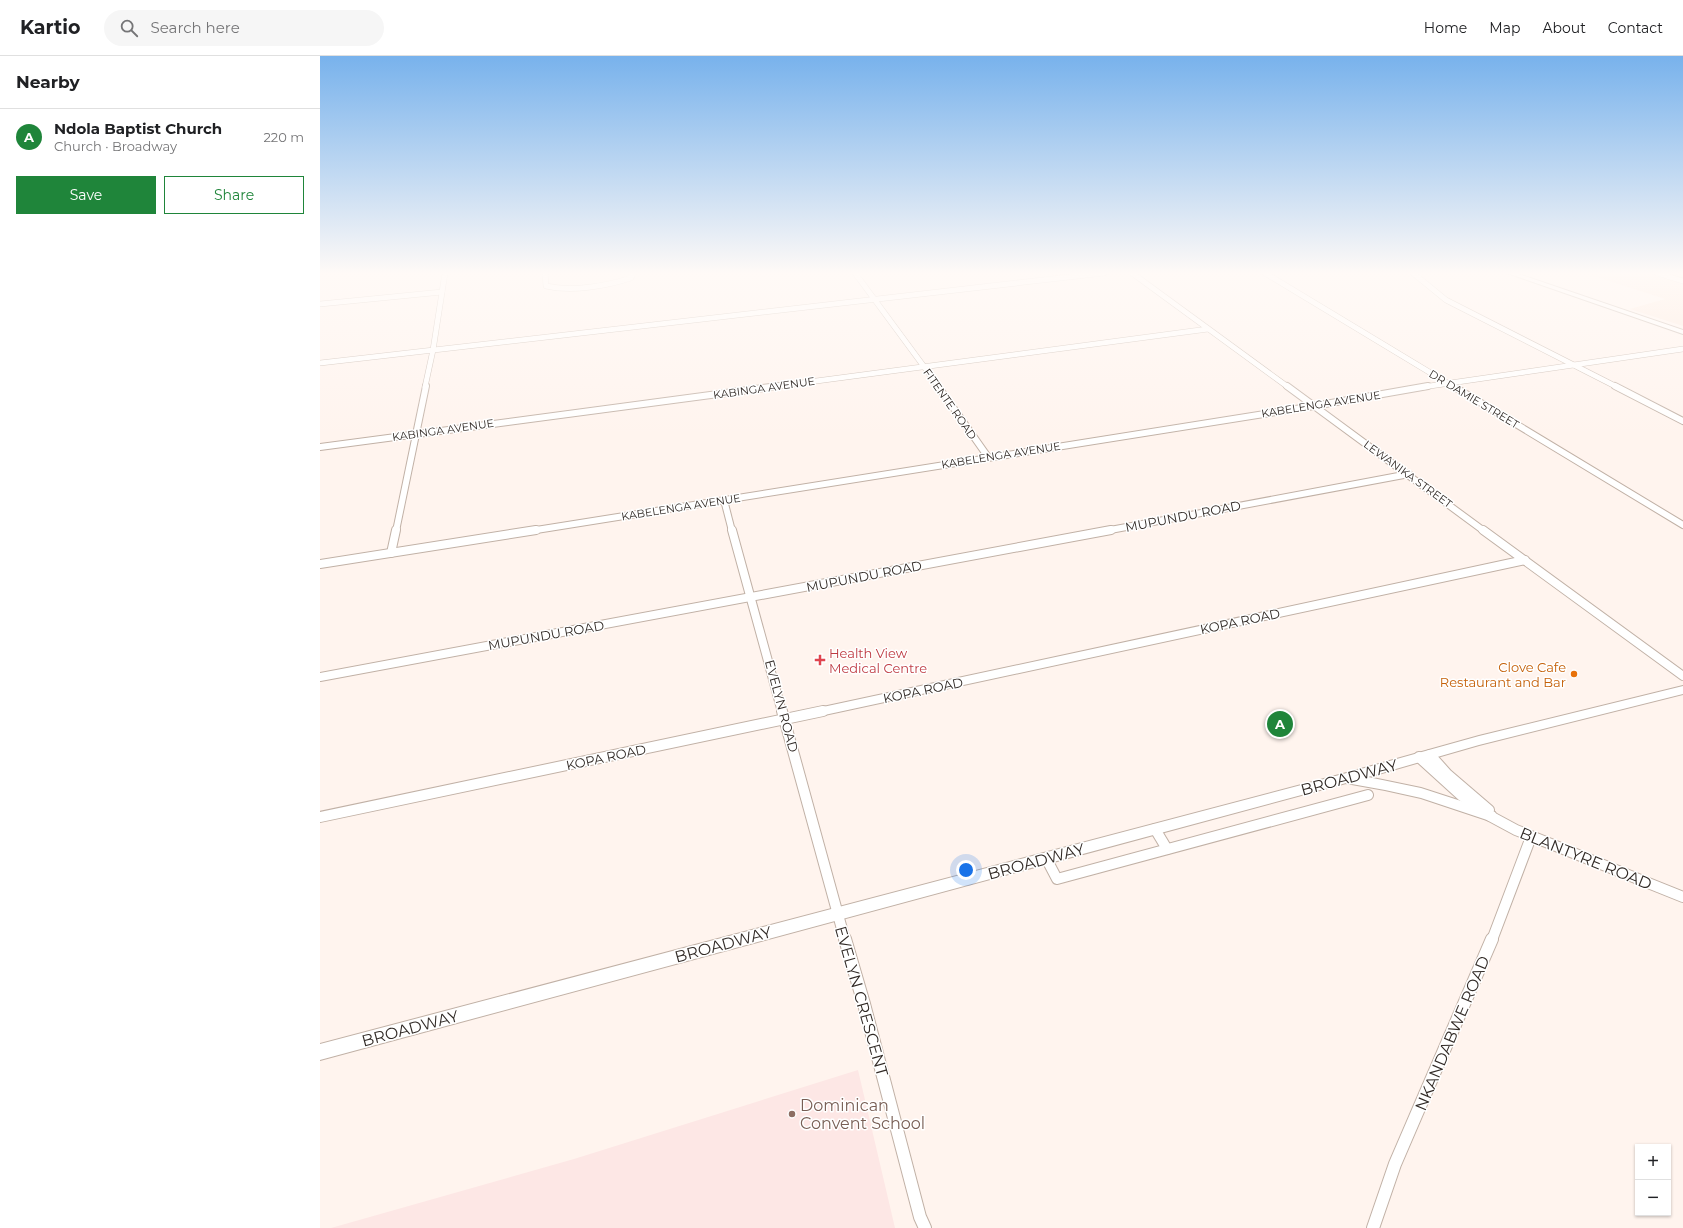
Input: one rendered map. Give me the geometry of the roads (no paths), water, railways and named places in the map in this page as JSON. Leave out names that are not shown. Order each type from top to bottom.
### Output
[{"type":"main road","points":[[1670,328],[1683,332]]},
{"type":"main road","name":"BROADWAY","points":[[320,1052],[1343,779],[1480,741],[1683,690]]},
{"type":"main road","points":[[1343,779],[1401,788],[1430,795],[1490,816]]},
{"type":"street","points":[[391,553],[436,328]]},
{"type":"street","points":[[320,363],[626,328]]},
{"type":"street","name":"FITENTE ROAD","points":[[896,328],[988,457]]},
{"type":"street","name":"DR DAMIE STREET","points":[[1355,328],[1683,525]]},
{"type":"street","points":[[1500,328],[1683,421]]},
{"type":"street","name":"KABINGA AVENUE","points":[[320,447],[1208,329]]},
{"type":"street","name":"LEWANIKA STREET","points":[[1208,329],[1409,474],[1683,676]]},
{"type":"street","name":"KABELENGA AVENUE","points":[[320,564],[1314,406],[1446,383],[1575,366],[1683,349]]},
{"type":"street","name":"MUPUNDU ROAD","points":[[320,677],[1409,474]]},
{"type":"street","name":"EVELYN ROAD","points":[[724,500],[837,913]]},
{"type":"street","name":"KOPA ROAD","points":[[320,817],[1525,560]]},
{"type":"street","points":[[1425,756],[1504,823]]},
{"type":"street","name":"BLANTYRE ROAD","points":[[1425,756],[1462,796],[1490,816],[1531,837],[1683,897]]},
{"type":"street","points":[[1046,858],[1057,879],[1368,795]]},
{"type":"street","points":[[1155,829],[1167,849]]},
{"type":"street","name":"NKANDABWE ROAD","points":[[1374,1228],[1395,1164],[1490,945],[1531,837]]},
{"type":"street","name":"EVELYN CRESCENT","points":[[837,913],[864,1004],[920,1217],[925,1228]]},
{"type":"place","name":"Health View Medical Centre","points":[[820,660]]},
{"type":"place","name":"Clove Cafe Restaurant and Bar","points":[[1574,674]]},
{"type":"place","name":"Ndola Baptist Church","points":[[1280,724]]},
{"type":"place","name":"Dominican Convent School","points":[[792,1114]]}]
